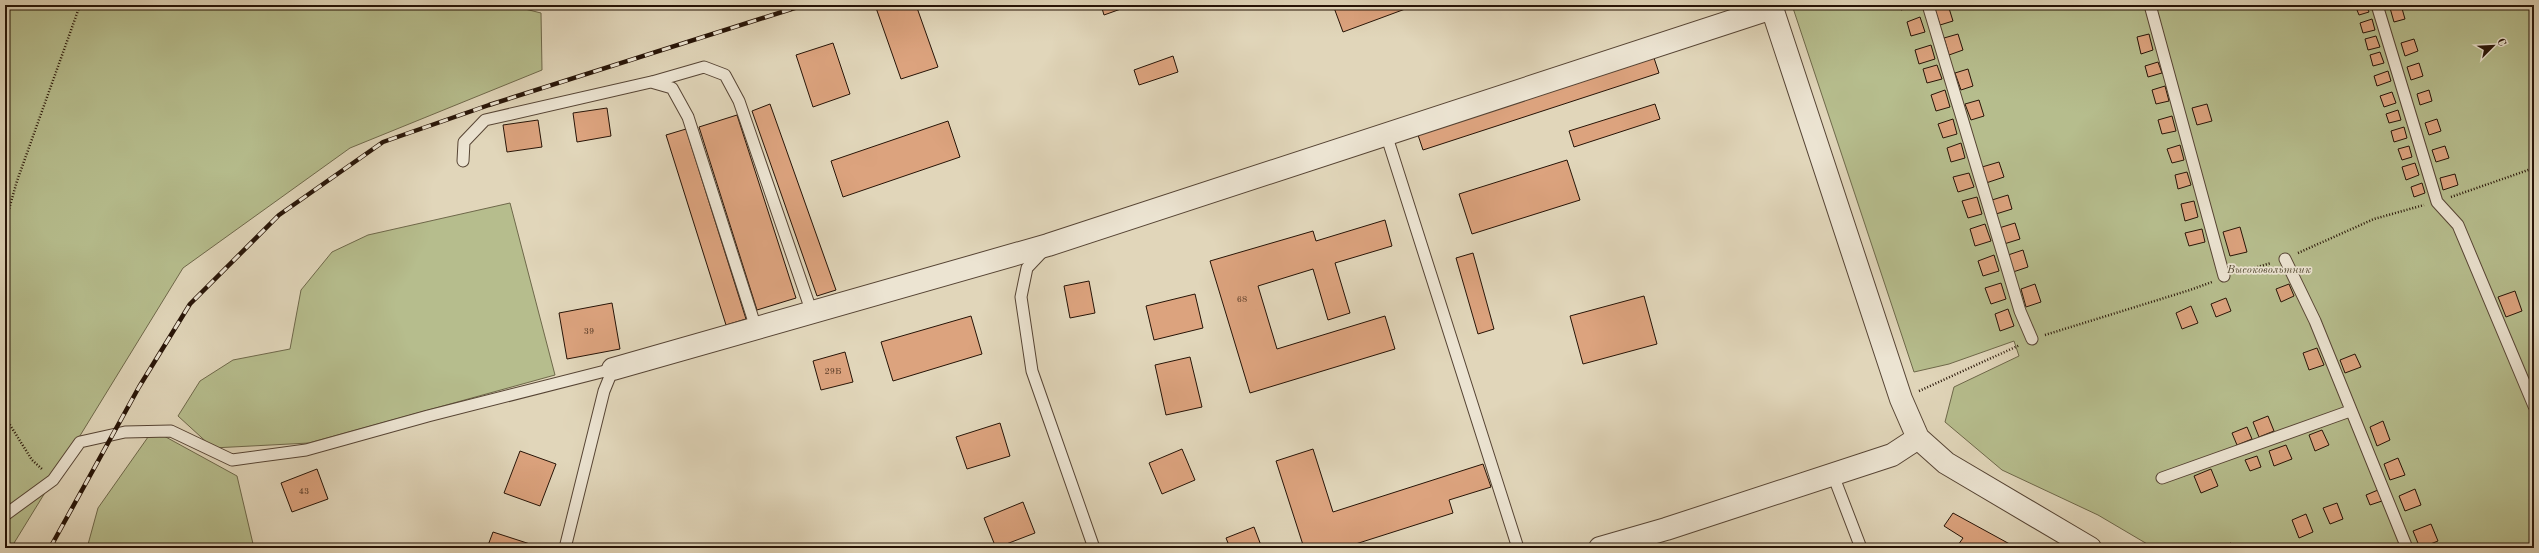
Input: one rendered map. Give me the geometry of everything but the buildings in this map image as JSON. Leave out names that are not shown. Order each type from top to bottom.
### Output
[{"type":"street","points":[[613,369],[1048,245],[1771,6],[1901,399],[1918,438],[1946,463],[2090,548]]},
{"type":"street","points":[[1600,548],[1892,455],[1918,438]]},
{"type":"lane","points":[[1928,5],[2020,311],[2032,339]]},
{"type":"lane","points":[[2150,5],[2224,276]]},
{"type":"lane","points":[[2377,5],[2437,202],[2458,225],[2534,406]]},
{"type":"lane","points":[[463,161],[464,142],[485,120],[651,82],[704,67],[725,75],[740,101],[812,312]]},
{"type":"lane","points":[[651,82],[672,88],[688,117],[756,328]]},
{"type":"lane","points":[[1386,134],[1518,548]]},
{"type":"lane","points":[[1048,245],[1027,268],[1020,297],[1032,371],[1094,548]]},
{"type":"lane","points":[[2285,259],[2315,321],[2350,411],[2407,548]]},
{"type":"lane","points":[[5,515],[54,480],[80,442],[125,432],[170,431],[232,460],[306,450],[613,369]]},
{"type":"lane","points":[[565,548],[604,391],[613,369]]},
{"type":"lane","points":[[2162,478],[2350,411]]},
{"type":"lane","points":[[1833,475],[1861,548]]},
{"type":"path","points":[[5,224],[17,181],[80,5]]},
{"type":"path","points":[[5,417],[32,460],[54,480]]},
{"type":"green space","points":[[5,5],[509,5],[541,13],[542,70],[350,148],[183,268],[11,548],[5,548]]},
{"type":"green space","name":"Высоковольтник","points":[[1792,5],[2534,5],[2534,548],[2154,548],[2098,515],[2002,470],[1945,422],[1954,387],[2019,356],[2014,341],[1949,364],[1914,372]]},
{"type":"green space","points":[[510,203],[555,375],[309,443],[213,448],[178,416],[200,381],[233,360],[290,349],[301,290],[332,252],[368,235]]},
{"type":"green space","points":[[153,430],[237,476],[254,548],[87,548],[98,508]]},
{"type":"railway","points":[[50,548],[139,387],[190,304],[279,215],[383,142],[489,105],[804,5]]}]
